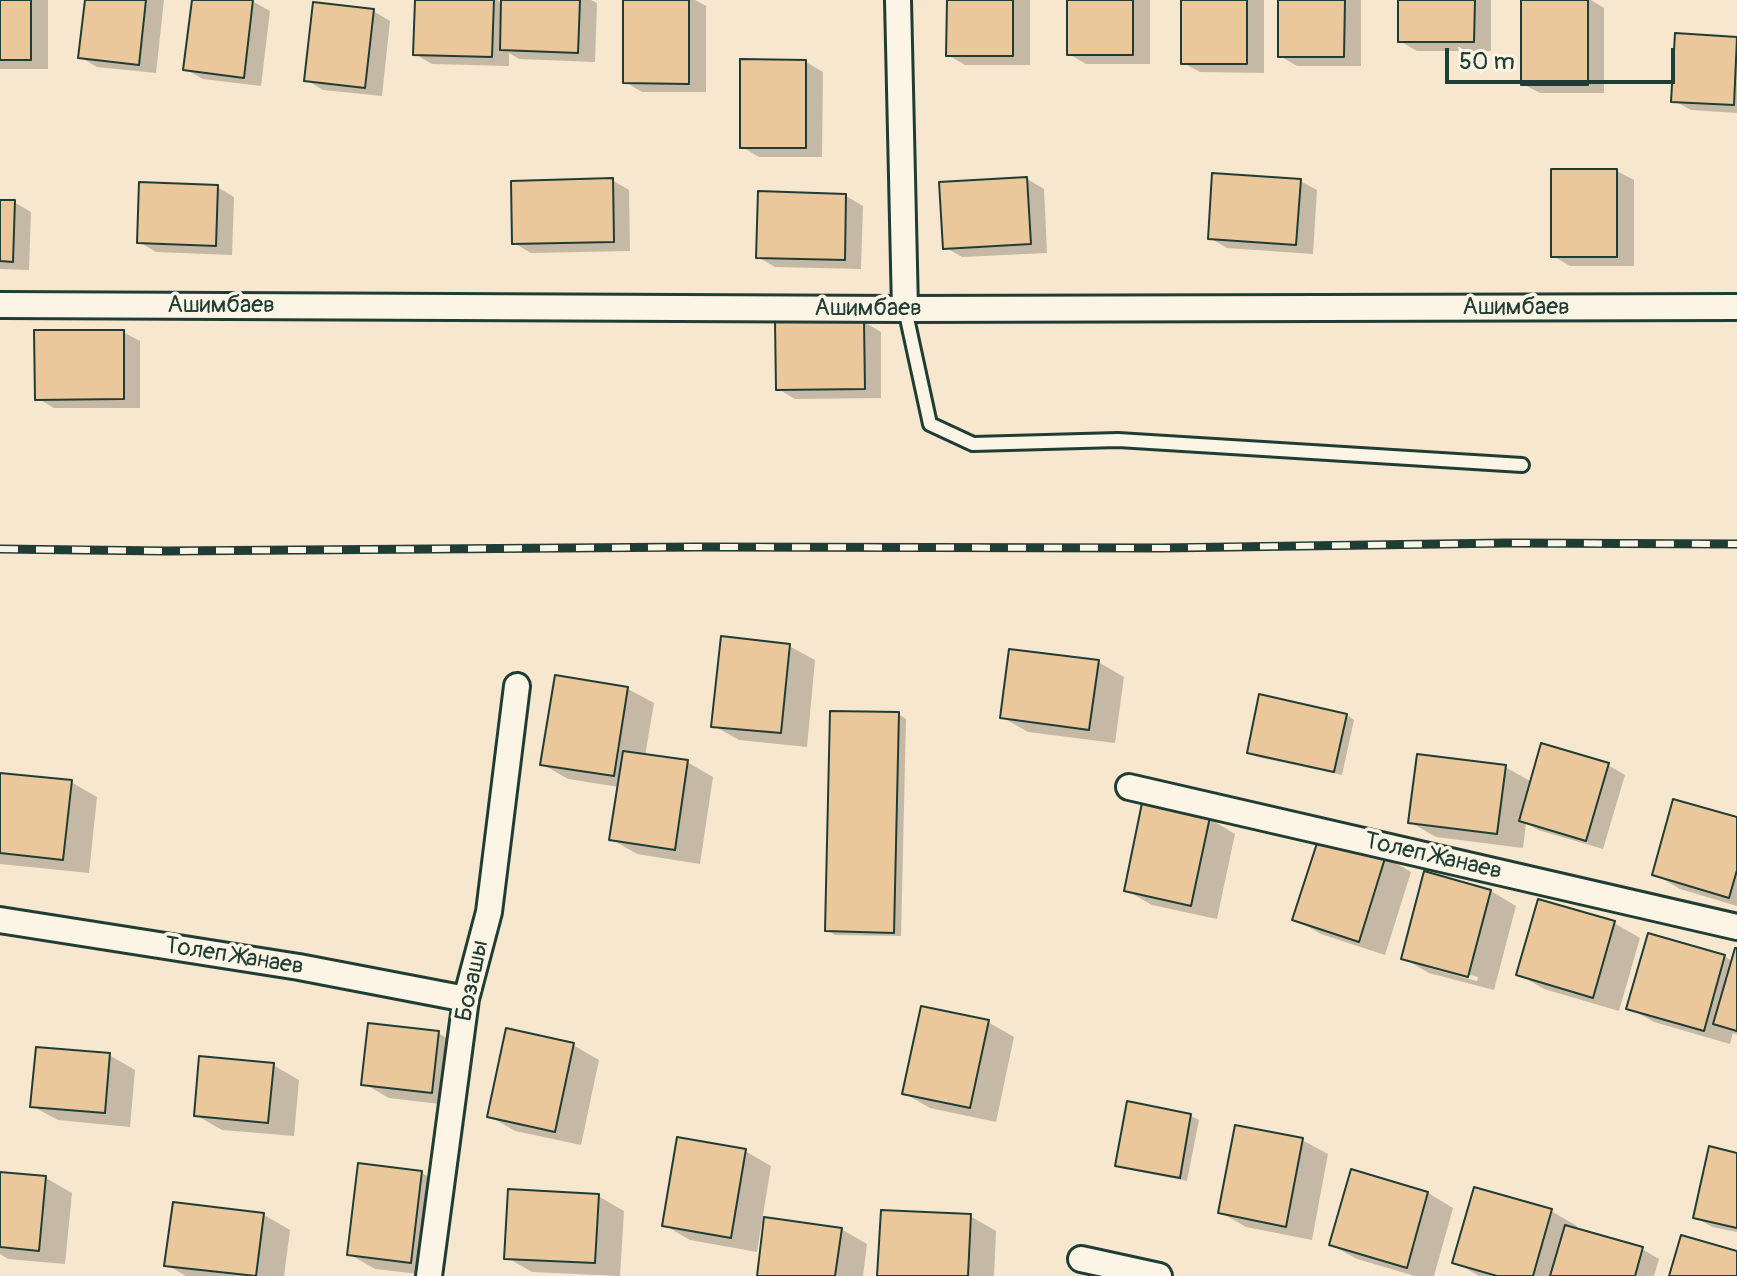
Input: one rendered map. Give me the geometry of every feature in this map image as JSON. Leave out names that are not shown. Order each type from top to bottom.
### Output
[{"type":"street","points":[[898,0],[905,309]]},
{"type":"street","name":"Ашимбаев","points":[[0,305],[905,309],[1737,307]]},
{"type":"street","name":"Бозашы","points":[[429,1276],[466,999],[489,912],[517,686]]},
{"type":"street","name":"Толеп Жанаев","points":[[1129,787],[1737,927]]},
{"type":"street","name":"Толеп Жанаев","points":[[0,920],[299,967],[466,999]]},
{"type":"street","points":[[1081,1259],[1159,1276]]},
{"type":"lane","points":[[905,309],[930,424],[973,444],[1118,440],[1522,465]]},
{"type":"building","points":[[0,0],[31,0],[31,60],[0,60]]},
{"type":"building","points":[[85,0],[146,0],[139,65],[78,58]]},
{"type":"building","points":[[192,0],[253,0],[244,78],[183,70]]},
{"type":"building","points":[[415,0],[494,0],[492,57],[413,55]]},
{"type":"building","points":[[501,0],[580,0],[578,53],[500,50]]},
{"type":"building","points":[[623,0],[689,0],[689,84],[623,83]]},
{"type":"building","points":[[947,0],[1013,0],[1013,56],[946,56]]},
{"type":"building","points":[[1067,0],[1133,0],[1133,55],[1067,55]]},
{"type":"building","points":[[1181,0],[1247,0],[1247,64],[1181,64]]},
{"type":"building","points":[[1278,0],[1345,0],[1344,57],[1278,57]]},
{"type":"building","points":[[1398,0],[1475,0],[1474,42],[1398,42]]},
{"type":"building","points":[[1521,0],[1588,0],[1588,85],[1521,85]]},
{"type":"building","points":[[313,2],[374,9],[365,88],[304,81]]},
{"type":"building","points":[[1675,33],[1737,37],[1734,105],[1671,102]]},
{"type":"building","points":[[740,59],[806,60],[806,148],[740,148]]},
{"type":"building","points":[[1551,169],[1617,169],[1617,257],[1551,257]]},
{"type":"building","points":[[1212,173],[1301,179],[1296,245],[1208,239]]},
{"type":"building","points":[[1027,177],[1031,244],[943,249],[939,182]]},
{"type":"building","points":[[613,178],[614,242],[512,244],[511,181]]},
{"type":"building","points":[[139,182],[218,185],[216,246],[137,243]]},
{"type":"building","points":[[758,191],[846,194],[845,260],[756,258]]},
{"type":"building","points":[[0,200],[15,200],[13,262],[0,261]]},
{"type":"building","points":[[864,320],[865,389],[776,390],[775,321]]},
{"type":"building","points":[[34,330],[124,330],[124,399],[35,400]]},
{"type":"building","points":[[721,636],[790,644],[781,733],[711,727]]},
{"type":"building","points":[[1009,649],[1099,660],[1089,730],[1000,718]]},
{"type":"building","points":[[555,675],[628,687],[614,776],[540,765]]},
{"type":"building","points":[[1259,694],[1347,714],[1334,772],[1247,753]]},
{"type":"building","points":[[830,711],[899,712],[894,933],[825,931]]},
{"type":"building","points":[[1541,743],[1609,763],[1586,841],[1519,821]]},
{"type":"building","points":[[623,751],[688,760],[675,850],[609,840]]},
{"type":"building","points":[[1417,754],[1506,765],[1497,834],[1408,823]]},
{"type":"building","points":[[0,773],[72,780],[63,860],[0,853]]},
{"type":"building","points":[[1673,799],[1737,817],[1737,870],[1729,898],[1652,875]]},
{"type":"building","points":[[1142,803],[1210,817],[1191,906],[1124,891]]},
{"type":"building","points":[[1320,834],[1386,855],[1359,942],[1292,920]]},
{"type":"building","points":[[1424,871],[1491,890],[1468,977],[1401,959]]},
{"type":"building","points":[[1538,899],[1615,921],[1593,998],[1516,975]]},
{"type":"building","points":[[1648,933],[1725,955],[1704,1031],[1626,1009]]},
{"type":"building","points":[[1737,948],[1737,1031],[1713,1024]]},
{"type":"building","points":[[921,1006],[989,1020],[970,1108],[902,1094]]},
{"type":"building","points":[[368,1023],[439,1031],[432,1093],[361,1085]]},
{"type":"building","points":[[506,1028],[574,1043],[555,1132],[487,1117]]},
{"type":"building","points":[[36,1047],[110,1053],[105,1113],[30,1107]]},
{"type":"building","points":[[199,1056],[274,1063],[268,1123],[194,1116]]},
{"type":"building","points":[[1127,1101],[1191,1114],[1180,1178],[1115,1166]]},
{"type":"building","points":[[1235,1125],[1303,1138],[1286,1227],[1218,1213]]},
{"type":"building","points":[[677,1137],[746,1149],[731,1238],[662,1226]]},
{"type":"building","points":[[1709,1146],[1737,1153],[1737,1228],[1693,1218]]},
{"type":"building","points":[[358,1163],[422,1171],[411,1263],[347,1255]]},
{"type":"building","points":[[1351,1169],[1428,1192],[1407,1268],[1329,1245]]},
{"type":"building","points":[[0,1172],[46,1176],[39,1251],[0,1247]]},
{"type":"building","points":[[1474,1187],[1552,1209],[1533,1276],[1497,1276],[1452,1263]]},
{"type":"building","points":[[508,1189],[599,1194],[595,1263],[504,1259]]},
{"type":"building","points":[[173,1202],[264,1213],[256,1276],[164,1266]]},
{"type":"building","points":[[881,1210],[971,1214],[968,1276],[877,1276]]},
{"type":"building","points":[[764,1217],[842,1228],[835,1276],[757,1276]]},
{"type":"building","points":[[1565,1225],[1643,1247],[1635,1276],[1550,1276]]},
{"type":"building","points":[[1681,1235],[1737,1251],[1737,1276],[1669,1276]]},
{"type":"railway","points":[[0,549],[166,551],[1737,544]]}]
